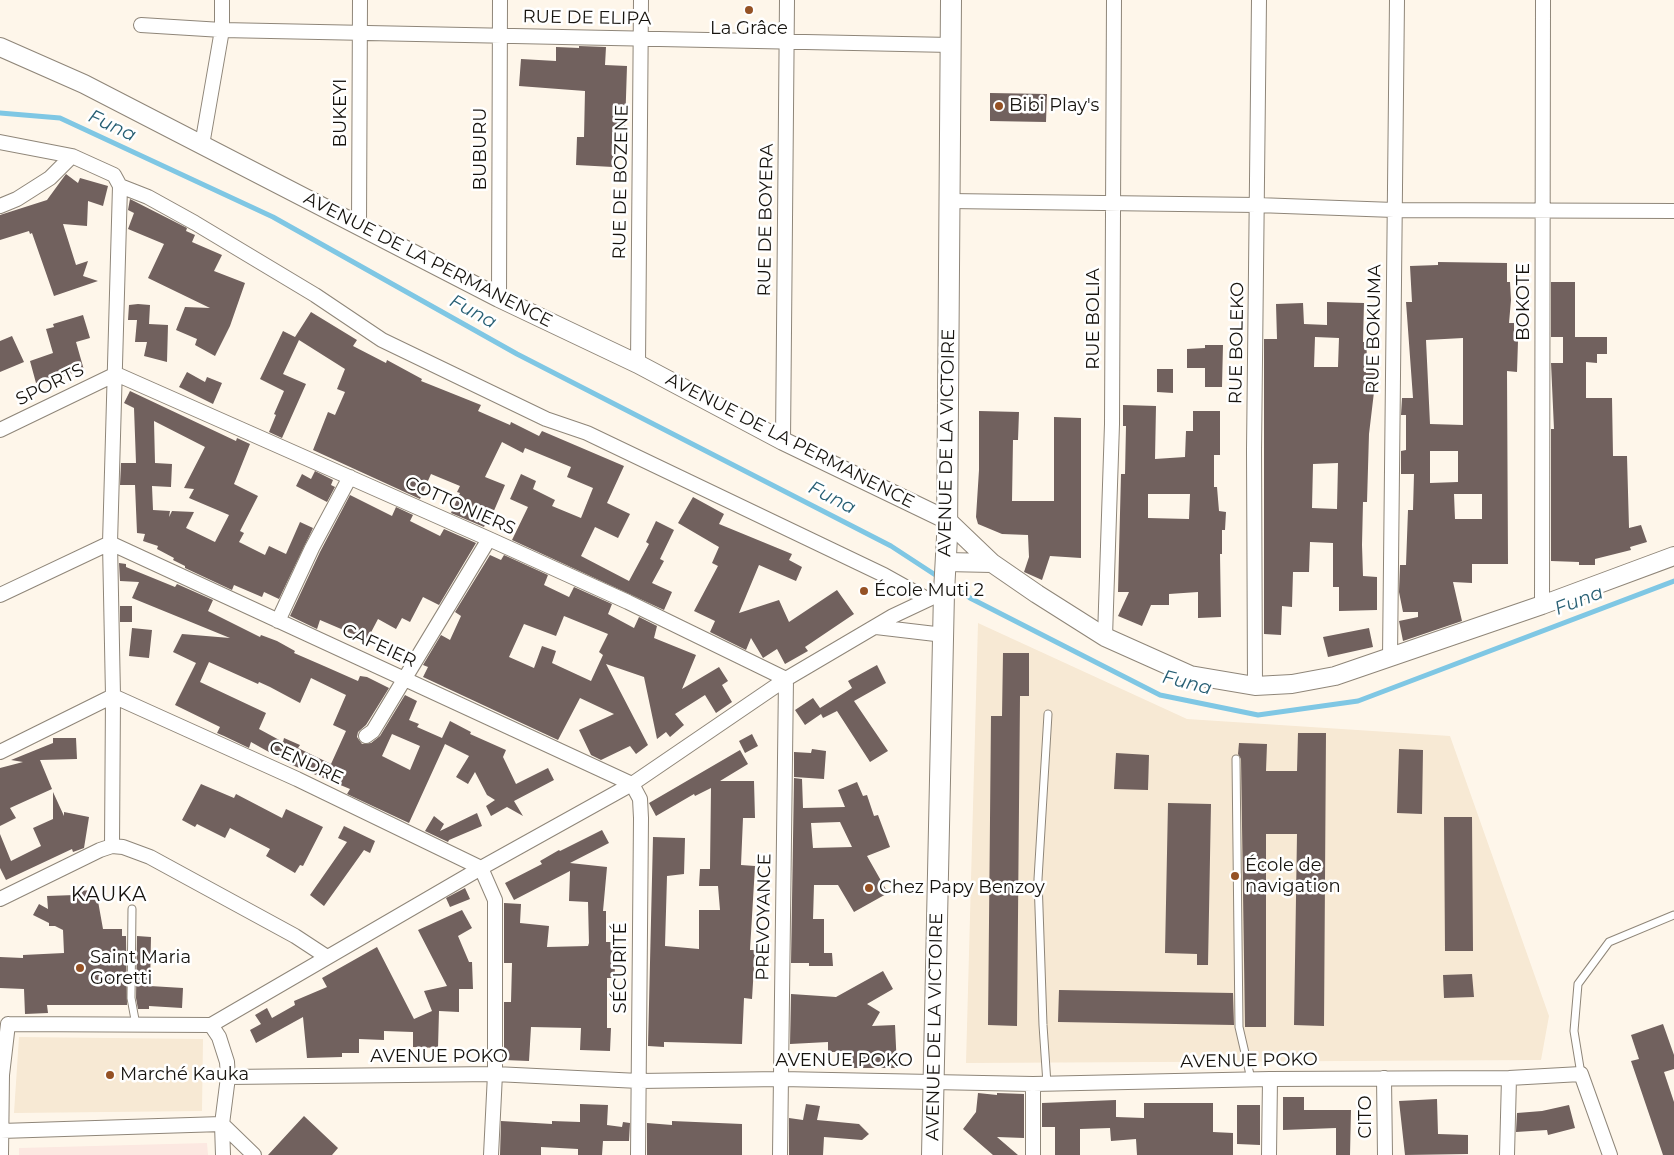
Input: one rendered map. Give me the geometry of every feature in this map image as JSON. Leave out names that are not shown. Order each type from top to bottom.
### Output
[{"type":"main road","name":"AVENUE DE LA VICTOIRE","points":[[932,1155],[944,635],[941,582],[947,520],[951,0]]},
{"type":"street","points":[[202,145],[222,30],[222,0]]},
{"type":"street","name":"BUKEYI","points":[[359,226],[360,0]]},
{"type":"street","name":"BUBURU","points":[[498,298],[500,0]]},
{"type":"street","name":"RUE DE BOZENE","points":[[638,364],[642,0]]},
{"type":"street","name":"RUE DE BOYERA","points":[[783,441],[787,0]]},
{"type":"street","name":"RUE BOLIA","points":[[1105,637],[1112,424],[1114,0]]},
{"type":"street","name":"RUE BOLEKO","points":[[1255,686],[1254,450],[1259,0]]},
{"type":"street","name":"RUE BOKUMA","points":[[1390,658],[1397,0]]},
{"type":"street","name":"BOKOTE","points":[[1542,605],[1544,0]]},
{"type":"street","name":"RUE DE ELIPA","points":[[141,24],[222,30],[360,34],[500,34],[951,45]]},
{"type":"street","name":"AVENUE DE LA PERMANENCE","points":[[0,47],[84,84],[498,298],[638,364],[783,441],[947,520],[992,563],[1037,594],[1105,637],[1190,675],[1255,686],[1292,684],[1335,676],[1542,605],[1674,556]]},
{"type":"street","points":[[0,142],[72,156],[114,175],[120,186],[110,543],[113,696],[112,846]]},
{"type":"street","points":[[0,206],[18,199],[50,178],[72,156]]},
{"type":"street","points":[[120,186],[148,198],[195,223],[315,295],[382,340],[546,419],[605,441],[884,575],[941,582]]},
{"type":"street","points":[[949,200],[1257,205],[1394,210],[1674,211]]},
{"type":"street","name":"SPORTS","points":[[0,430],[116,374]]},
{"type":"street","name":"COTTONIERS","points":[[116,374],[488,538],[628,602],[786,679]]},
{"type":"street","points":[[278,621],[312,548],[350,477]]},
{"type":"street","points":[[366,736],[373,730],[488,538]]},
{"type":"street","points":[[0,595],[110,543]]},
{"type":"street","name":"CAFEIER","points":[[110,543],[632,784]]},
{"type":"street","points":[[1,1155],[1,1075],[4,1018],[136,1024],[210,1025],[481,868],[632,784],[786,679],[876,627],[941,582],[992,563]]},
{"type":"street","points":[[876,627],[944,635]]},
{"type":"street","name":"PREVOYANCE","points":[[780,1155],[786,679]]},
{"type":"street","points":[[0,752],[113,696]]},
{"type":"street","name":"CENDRE","points":[[113,696],[288,775],[481,868]]},
{"type":"street","name":"SÉCURITÉ","points":[[632,784],[640,799],[641,818],[638,1155]]},
{"type":"street","points":[[0,899],[112,846],[123,846],[150,857],[294,936],[327,957]]},
{"type":"street","points":[[481,868],[495,900],[495,1074],[491,1155]]},
{"type":"street","points":[[210,1025],[219,1037],[224,1051],[228,1077],[222,1124],[223,1155]]},
{"type":"street","name":"AVENUE POKO","points":[[228,1077],[495,1074],[639,1081],[781,1079],[933,1080],[1040,1084],[1251,1079],[1509,1078],[1581,1074]]},
{"type":"street","points":[[1581,1074],[1610,1155]]},
{"type":"street","name":"CITO","points":[[1384,1078],[1384,1155]]},
{"type":"street","points":[[1507,1155],[1509,1078]]},
{"type":"street","points":[[1268,1155],[1270,1079]]},
{"type":"street","points":[[1033,1155],[1040,1084]]},
{"type":"street","points":[[1,1132],[222,1124],[254,1155]]},
{"type":"lane","points":[[1040,1084],[1043,1026],[1038,879],[1048,714]]},
{"type":"lane","points":[[1236,759],[1239,1027],[1251,1079]]},
{"type":"lane","points":[[132,909],[131,998],[136,1024]]},
{"type":"lane","points":[[1581,1074],[1574,1031],[1578,984],[1609,942],[1674,915]]},
{"type":"shaded area","name":"École de navigation","points":[[978,623],[1187,719],[1450,736],[1549,1016],[1541,1060],[966,1063]]},
{"type":"shaded area","name":"Marché Kauka","points":[[19,1037],[203,1039],[202,1111],[14,1113]]},
{"type":"shaded area","points":[[207,1143],[208,1155],[19,1155],[19,1148]]},
{"type":"building","points":[[579,46],[606,47],[605,65],[627,66],[625,128],[615,128],[613,167],[576,165],[577,137],[584,137],[585,91],[519,86],[521,59],[556,61],[556,47],[579,48]]},
{"type":"building","points":[[990,93],[1047,94],[1046,122],[990,121]]},
{"type":"building","points":[[66,174],[78,183],[80,178],[108,186],[103,206],[88,201],[87,226],[63,224],[76,265],[88,261],[83,276],[98,281],[54,296],[32,233],[30,234],[29,231],[0,240],[0,215],[47,200]]},
{"type":"building","points":[[130,199],[187,228],[186,231],[195,235],[192,242],[222,255],[214,271],[245,283],[230,326],[215,356],[195,345],[197,339],[176,330],[185,307],[210,308],[148,278],[164,244],[128,229],[134,213],[128,210]]},
{"type":"building","points":[[1438,262],[1507,263],[1507,282],[1510,282],[1511,300],[1509,323],[1514,323],[1514,341],[1518,341],[1517,372],[1507,371],[1508,564],[1472,564],[1472,583],[1453,582],[1462,621],[1403,641],[1399,621],[1418,617],[1418,612],[1403,612],[1399,592],[1400,565],[1406,565],[1408,510],[1413,510],[1414,474],[1401,474],[1401,451],[1406,450],[1406,415],[1401,415],[1402,398],[1413,398],[1406,302],[1412,302],[1410,266],[1438,265]],"holes":[[[1463,338],[1463,425],[1430,424],[1426,340]],[[1430,451],[1458,451],[1458,482],[1430,483]],[[1454,494],[1482,494],[1482,519],[1455,519]]]},
{"type":"building","points":[[1551,282],[1575,282],[1575,337],[1607,337],[1607,354],[1597,354],[1597,363],[1586,362],[1586,398],[1612,398],[1613,456],[1627,456],[1629,528],[1641,525],[1647,542],[1630,547],[1631,550],[1595,559],[1595,565],[1579,565],[1579,562],[1551,561],[1551,429],[1554,429],[1551,363],[1563,363],[1563,337],[1551,337]]},
{"type":"building","points":[[1327,302],[1364,303],[1363,342],[1367,342],[1366,373],[1376,373],[1369,434],[1367,502],[1363,502],[1363,576],[1377,577],[1377,610],[1339,611],[1339,587],[1333,587],[1333,543],[1310,542],[1309,572],[1293,572],[1292,607],[1282,606],[1281,635],[1264,634],[1264,339],[1277,339],[1276,304],[1303,303],[1304,324],[1327,325]],"holes":[[[1315,337],[1339,338],[1338,367],[1314,367]],[[1338,463],[1337,509],[1312,508],[1313,464]]]},
{"type":"building","points":[[129,305],[150,305],[149,324],[168,325],[167,362],[144,356],[147,342],[135,342],[137,320],[128,320]]},
{"type":"building","points":[[311,312],[357,340],[353,346],[386,363],[387,360],[422,379],[421,381],[481,405],[478,411],[510,425],[511,422],[539,436],[542,431],[624,466],[607,503],[630,514],[618,538],[595,527],[581,556],[629,581],[649,544],[646,542],[656,521],[674,530],[660,559],[664,561],[652,583],[672,592],[664,610],[512,540],[528,507],[510,499],[521,474],[536,481],[533,489],[555,500],[552,506],[581,518],[593,488],[567,477],[571,467],[525,448],[523,453],[502,442],[485,477],[505,485],[493,513],[491,512],[484,527],[451,513],[460,493],[457,492],[460,486],[431,474],[420,499],[313,450],[328,412],[335,415],[345,392],[337,389],[345,369],[299,340],[283,374],[306,384],[282,438],[269,432],[284,391],[260,379],[283,331],[295,337]]},
{"type":"building","points":[[83,315],[90,338],[76,342],[84,370],[36,383],[30,361],[53,353],[46,329],[54,327],[53,324]]},
{"type":"building","points":[[12,336],[24,362],[0,372],[0,341]]},
{"type":"building","points":[[1205,345],[1223,345],[1222,387],[1205,387],[1205,368],[1187,368],[1187,349],[1205,348]]},
{"type":"building","points":[[1157,369],[1173,369],[1173,393],[1157,392]]},
{"type":"building","points":[[187,372],[205,382],[207,377],[222,383],[213,404],[179,387]]},
{"type":"building","points":[[130,391],[236,441],[237,438],[250,444],[234,484],[258,496],[240,531],[244,533],[239,542],[265,555],[269,546],[286,554],[300,522],[313,528],[279,599],[264,592],[262,597],[234,585],[232,590],[185,568],[185,566],[173,560],[174,558],[157,549],[158,546],[143,541],[145,534],[137,533],[135,485],[120,485],[121,463],[136,463],[134,408],[124,403]],"holes":[[[154,421],[205,447],[184,488],[194,489],[189,498],[229,515],[215,542],[186,528],[194,512],[172,511],[169,517],[170,511],[153,510],[152,486],[171,487],[172,464],[155,463]]]},
{"type":"building","points":[[1123,405],[1156,406],[1155,459],[1185,457],[1186,431],[1193,431],[1193,411],[1220,411],[1220,455],[1214,455],[1214,487],[1217,487],[1219,511],[1226,512],[1225,530],[1222,530],[1222,554],[1220,554],[1221,617],[1198,618],[1198,592],[1169,594],[1169,605],[1151,605],[1142,626],[1118,616],[1129,592],[1118,592],[1121,474],[1125,474],[1126,426],[1123,426]],"holes":[[[1148,494],[1190,494],[1189,519],[1148,518]]]},
{"type":"building","points":[[979,411],[1019,412],[1018,440],[1013,440],[1012,501],[1054,501],[1054,417],[1081,418],[1081,558],[1050,556],[1042,580],[1024,572],[1029,557],[1028,535],[1002,534],[978,524],[976,517],[979,470]]},
{"type":"building","points":[[315,471],[333,480],[331,485],[335,487],[327,502],[296,486],[302,474],[311,479]]},
{"type":"building","points":[[350,495],[392,516],[396,507],[413,515],[410,521],[440,536],[444,529],[476,543],[439,605],[423,597],[410,622],[402,618],[396,629],[378,619],[367,640],[320,620],[317,629],[290,616],[320,552]]},
{"type":"building","points":[[693,497],[724,514],[719,524],[792,554],[789,560],[802,567],[796,581],[759,565],[739,613],[779,600],[789,622],[837,590],[854,614],[805,647],[808,651],[785,664],[777,649],[763,658],[751,638],[746,650],[710,632],[715,621],[694,611],[718,566],[712,563],[719,547],[678,523]]},
{"type":"building","points":[[490,555],[501,560],[504,555],[548,575],[544,585],[569,597],[574,587],[612,604],[608,614],[634,628],[639,617],[657,626],[654,638],[696,655],[682,689],[719,667],[728,681],[722,685],[732,702],[716,713],[705,695],[675,714],[684,725],[670,737],[666,732],[657,739],[644,677],[606,664],[648,745],[636,754],[630,746],[601,760],[591,755],[579,730],[614,714],[580,698],[558,740],[423,677],[428,667],[423,665],[441,635],[450,640],[461,616],[455,612]],"holes":[[[564,616],[608,634],[599,652],[603,655],[591,681],[552,663],[556,651],[542,646],[534,668],[509,657],[524,624],[556,636]]]},
{"type":"building","points":[[119,563],[126,564],[126,567],[175,587],[177,584],[213,600],[208,611],[260,637],[261,635],[277,641],[295,651],[294,653],[358,681],[360,676],[367,677],[389,688],[366,725],[358,732],[357,737],[362,744],[371,743],[380,736],[405,695],[417,701],[409,720],[419,724],[417,727],[442,738],[450,721],[471,732],[470,734],[506,750],[503,757],[516,784],[548,768],[554,780],[514,801],[523,816],[507,807],[491,816],[486,806],[495,800],[487,795],[475,772],[468,784],[456,777],[469,756],[445,744],[409,823],[347,794],[350,789],[292,765],[251,742],[249,748],[217,733],[220,727],[175,705],[196,663],[173,652],[182,634],[230,638],[132,598],[139,582],[120,581]],"holes":[[[209,662],[258,684],[259,682],[300,703],[311,678],[346,695],[333,725],[346,731],[331,764],[298,748],[300,745],[284,738],[283,742],[259,729],[266,713],[200,682]],[[392,734],[420,746],[410,770],[382,756]]]},
{"type":"building","points":[[120,606],[132,606],[132,622],[120,622]]},
{"type":"building","points":[[132,628],[152,630],[149,658],[129,656]]},
{"type":"building","points":[[1369,628],[1373,647],[1328,657],[1323,637]]},
{"type":"building","points":[[1003,653],[1029,653],[1029,696],[1020,696],[1017,1026],[988,1025],[991,716],[1002,716]]},
{"type":"building","points":[[877,665],[886,683],[854,701],[888,751],[870,762],[837,711],[823,718],[821,714],[805,725],[795,710],[813,698],[820,708],[852,688],[848,681]]},
{"type":"building","points":[[1298,733],[1326,733],[1324,1026],[1294,1025],[1297,834],[1266,834],[1266,1027],[1245,1027],[1241,759],[1238,754],[1239,743],[1267,744],[1266,771],[1297,771]]},
{"type":"building","points":[[752,734],[758,746],[745,753],[739,741]]},
{"type":"building","points":[[53,738],[76,738],[77,759],[40,760],[52,789],[10,808],[16,818],[0,826],[0,768],[23,762],[11,760],[53,743]]},
{"type":"building","points":[[812,749],[826,751],[824,779],[794,777],[794,752],[811,753]]},
{"type":"building","points":[[1399,749],[1423,750],[1422,814],[1397,813]]},
{"type":"building","points":[[740,750],[748,764],[720,781],[754,781],[755,818],[743,818],[741,865],[755,866],[750,950],[755,950],[752,999],[744,998],[742,1044],[664,1042],[664,1047],[648,1046],[653,837],[685,838],[684,874],[667,876],[665,946],[699,949],[699,910],[720,910],[718,886],[699,886],[700,869],[710,869],[711,788],[695,796],[694,794],[656,816],[649,803]]},
{"type":"building","points":[[1116,753],[1149,755],[1148,790],[1114,789]]},
{"type":"building","points":[[794,778],[802,779],[803,808],[845,807],[838,790],[857,782],[863,796],[867,795],[874,816],[878,815],[890,847],[867,856],[888,893],[854,912],[838,885],[814,885],[813,919],[824,919],[824,953],[832,953],[833,966],[809,966],[809,963],[791,963]],"holes":[[[840,822],[852,847],[813,848],[811,823]]]},
{"type":"building","points":[[201,784],[234,798],[236,794],[282,818],[286,809],[323,827],[303,866],[300,865],[295,873],[266,856],[270,849],[230,828],[225,838],[197,824],[195,827],[182,820]]},
{"type":"building","points":[[53,792],[64,816],[64,812],[89,817],[84,848],[73,852],[72,849],[6,880],[0,868],[0,834],[11,861],[41,846],[33,828],[53,819]]},
{"type":"building","points":[[1168,803],[1211,804],[1208,965],[1197,965],[1197,954],[1165,953]]},
{"type":"building","points":[[477,813],[482,826],[448,842],[425,831],[434,816],[444,824],[440,831]]},
{"type":"building","points":[[1444,817],[1472,817],[1473,951],[1445,951]]},
{"type":"building","points":[[344,826],[375,841],[370,853],[364,850],[324,906],[310,895],[347,842],[338,838]]},
{"type":"building","points":[[602,830],[609,843],[570,863],[607,867],[603,911],[606,911],[606,942],[614,942],[615,978],[607,978],[607,1028],[611,1028],[610,1051],[580,1050],[581,1028],[531,1027],[529,1061],[504,1060],[504,1002],[511,1002],[512,963],[504,963],[504,903],[521,904],[520,923],[549,926],[547,947],[588,946],[589,943],[588,902],[569,901],[570,871],[514,900],[505,883],[542,864],[540,861],[559,850]]},
{"type":"building","points":[[465,888],[470,899],[450,907],[446,898]]},
{"type":"building","points":[[96,890],[103,929],[122,929],[122,936],[126,936],[127,1005],[47,1005],[48,1013],[25,1014],[24,989],[0,988],[0,957],[23,958],[23,955],[64,953],[63,930],[55,926],[49,926],[49,923],[33,915],[39,904],[48,909],[47,896],[75,895],[75,891]]},
{"type":"building","points":[[462,910],[472,928],[458,936],[469,962],[472,962],[473,989],[459,989],[459,1012],[439,1011],[438,1048],[413,1047],[413,1032],[384,1031],[384,1040],[359,1039],[359,1053],[342,1053],[342,1057],[307,1058],[303,1017],[256,1043],[250,1030],[261,1024],[255,1015],[267,1008],[272,1018],[295,1005],[294,1001],[327,987],[322,978],[377,947],[414,1019],[432,1011],[424,991],[447,986],[418,930]]},
{"type":"building","points":[[137,936],[151,937],[150,986],[183,988],[182,1008],[149,1006],[149,1009],[138,1009],[136,998]]},
{"type":"building","points":[[883,971],[893,989],[867,1004],[880,1012],[872,1026],[895,1025],[897,1068],[849,1068],[849,1052],[828,1052],[828,1042],[790,1044],[791,994],[836,997]]},
{"type":"building","points":[[1472,974],[1474,997],[1444,998],[1443,975]]},
{"type":"building","points":[[1059,990],[1233,993],[1234,1025],[1058,1022]]},
{"type":"building","points":[[1663,1024],[1674,1055],[1674,1069],[1664,1072],[1674,1102],[1674,1155],[1663,1155],[1631,1061],[1639,1059],[1631,1035]]},
{"type":"building","points":[[978,1093],[997,1095],[997,1093],[1024,1094],[1024,1138],[997,1137],[1018,1155],[993,1155],[963,1129],[976,1112]]},
{"type":"building","points":[[1283,1097],[1304,1097],[1304,1110],[1351,1110],[1350,1155],[1336,1155],[1336,1128],[1283,1130]]},
{"type":"building","points":[[1437,1099],[1438,1134],[1468,1135],[1468,1154],[1405,1155],[1399,1101]]},
{"type":"building","points":[[1116,1100],[1116,1117],[1144,1118],[1144,1103],[1213,1103],[1213,1132],[1233,1133],[1233,1155],[1137,1155],[1136,1139],[1111,1141],[1110,1128],[1080,1129],[1080,1155],[1055,1155],[1055,1127],[1042,1127],[1042,1103]]},
{"type":"building","points":[[580,1104],[608,1105],[607,1125],[622,1127],[623,1122],[630,1123],[629,1141],[603,1141],[602,1155],[578,1155],[578,1149],[541,1147],[541,1155],[500,1155],[501,1121],[552,1124],[552,1121],[580,1122]]},
{"type":"building","points":[[806,1104],[820,1106],[817,1120],[859,1124],[869,1134],[862,1140],[824,1137],[823,1155],[789,1155],[789,1118],[803,1120]]},
{"type":"building","points":[[1237,1105],[1260,1105],[1260,1145],[1237,1144]]},
{"type":"building","points":[[1569,1105],[1575,1128],[1548,1135],[1547,1130],[1516,1132],[1517,1113],[1542,1111]]},
{"type":"building","points":[[304,1116],[338,1148],[332,1155],[268,1155]]},
{"type":"building","points":[[672,1121],[742,1124],[742,1155],[647,1155],[647,1123],[672,1125]]},
{"type":"waterway","name":"Funa","points":[[0,113],[60,118],[273,217],[517,354],[891,546],[940,578]]},
{"type":"waterway","name":"Funa","points":[[950,584],[970,598],[1160,695],[1258,715],[1358,701],[1674,581]]},
{"type":"place","name":"La Grâce","points":[[749,10]]},
{"type":"place","name":"Bibi Play's","points":[[999,106]]},
{"type":"place","name":"École Muti 2","points":[[864,591]]},
{"type":"place","name":"École de navigation","points":[[1235,876]]},
{"type":"place","name":"Chez Papy Benzoy","points":[[869,888]]},
{"type":"place","name":"Saint Maria Goretti","points":[[80,968]]},
{"type":"place","name":"Marché Kauka","points":[[110,1075]]},
{"type":"district","name":"KAUKA","points":[[109,895]]}]
